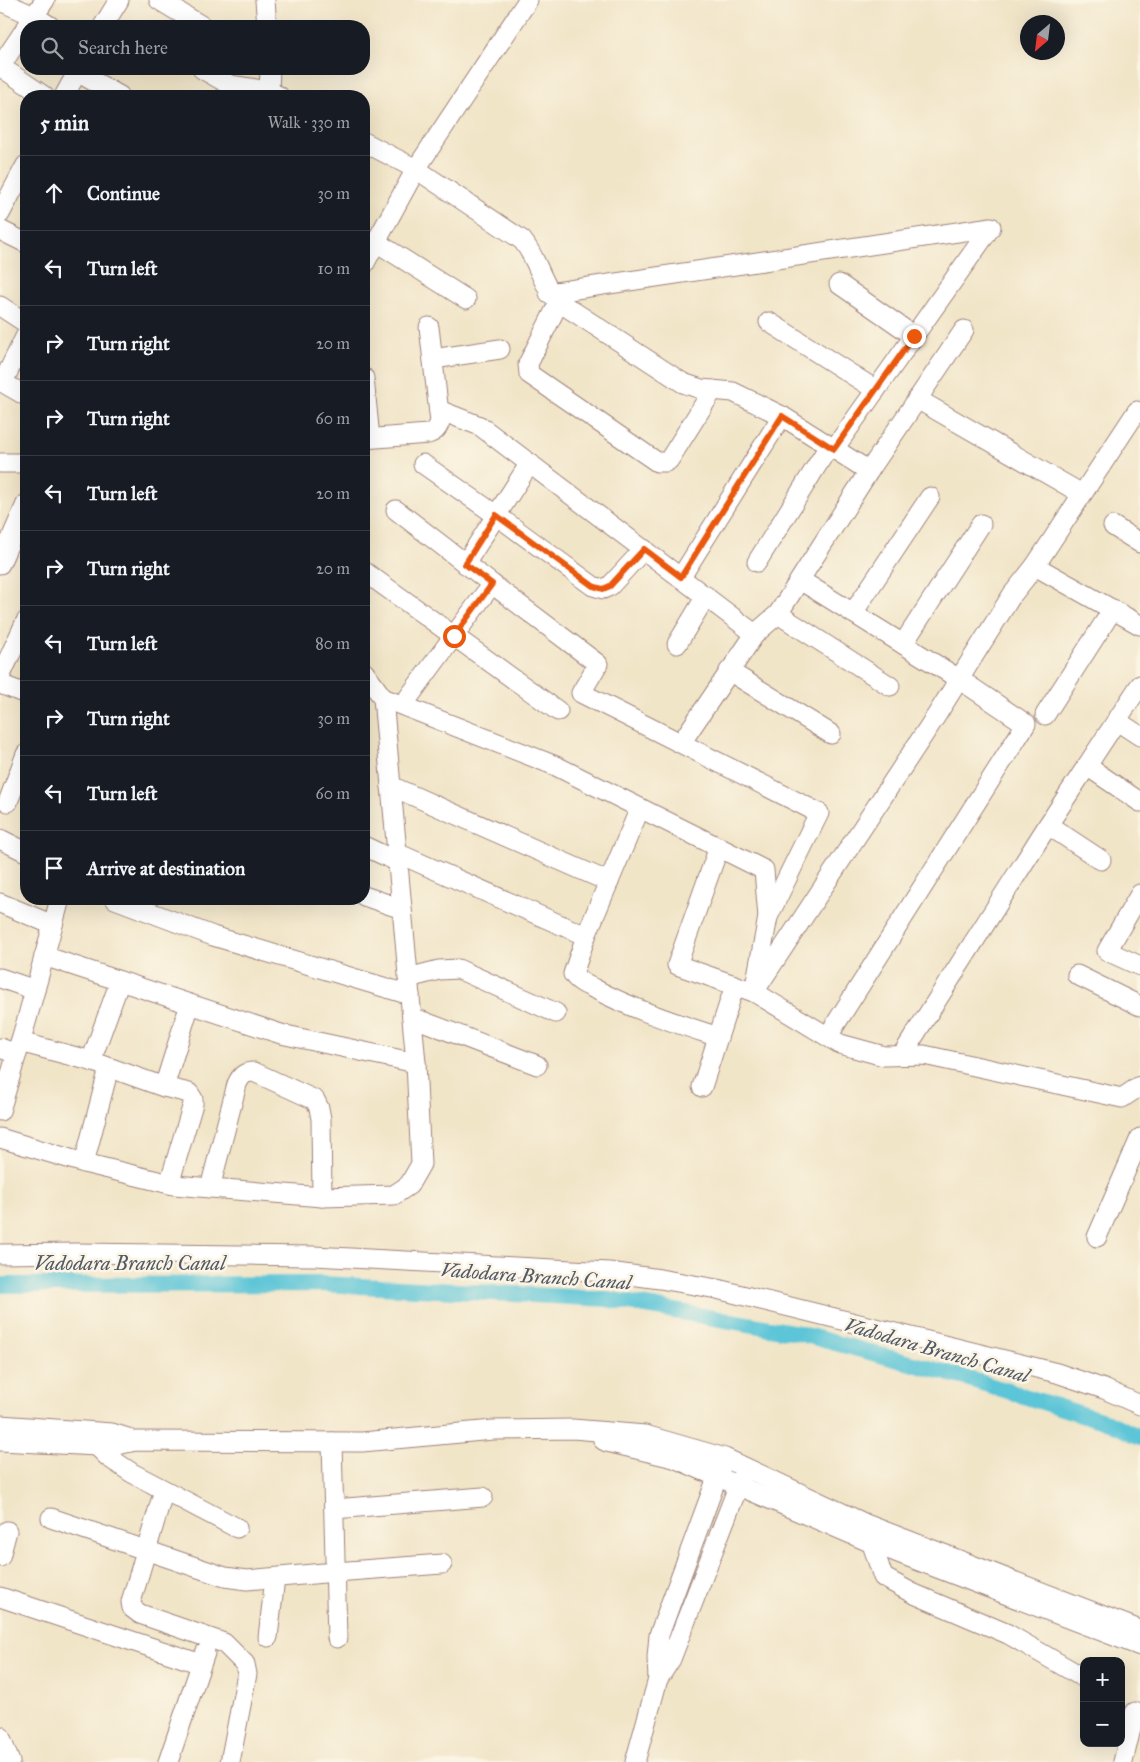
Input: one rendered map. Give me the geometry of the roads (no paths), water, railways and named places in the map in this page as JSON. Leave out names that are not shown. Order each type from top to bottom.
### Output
[{"type":"street","points":[[32,20],[45,0]]},
{"type":"street","points":[[112,20],[119,0]]},
{"type":"street","points":[[159,0],[192,20]]},
{"type":"street","points":[[370,254],[416,169],[528,0]]},
{"type":"street","points":[[0,1],[24,20]]},
{"type":"street","points":[[262,2],[266,20]]},
{"type":"street","points":[[20,37],[0,67],[35,90]]},
{"type":"street","points":[[67,90],[75,75]]},
{"type":"street","points":[[86,75],[110,90]]},
{"type":"street","points":[[212,75],[230,85],[252,90]]},
{"type":"street","points":[[271,75],[272,90]]},
{"type":"street","points":[[370,145],[416,169],[522,240],[531,250],[554,298],[683,383],[701,389],[733,392],[782,416],[869,471]]},
{"type":"street","points":[[0,214],[20,182]]},
{"type":"street","points":[[554,298],[991,227],[876,390],[832,447],[757,562]]},
{"type":"street","points":[[0,230],[20,240]]},
{"type":"street","points":[[376,242],[466,299]]},
{"type":"street","points":[[839,284],[914,336]]},
{"type":"street","points":[[554,298],[528,364],[529,374],[657,462],[669,460],[713,390]]},
{"type":"street","points":[[0,306],[20,319]]},
{"type":"street","points":[[769,322],[876,390]]},
{"type":"street","points":[[370,438],[435,432],[440,422],[429,327]]},
{"type":"street","points":[[681,743],[755,634],[778,614],[869,471],[964,330]]},
{"type":"street","points":[[20,346],[1,381],[20,392]]},
{"type":"street","points":[[433,359],[500,349]]},
{"type":"street","points":[[917,399],[1082,494]]},
{"type":"street","points":[[439,410],[480,426],[755,634]]},
{"type":"street","points":[[754,992],[1012,595],[1035,566],[1137,411]]},
{"type":"street","points":[[681,577],[782,416]]},
{"type":"street","points":[[0,463],[20,463]]},
{"type":"street","points":[[465,564],[530,463]]},
{"type":"street","points":[[423,464],[593,586],[603,589],[610,586],[644,549]]},
{"type":"street","points":[[853,612],[930,497]]},
{"type":"street","points":[[396,510],[598,664],[582,693],[819,813],[768,917]]},
{"type":"street","points":[[0,564],[20,518]]},
{"type":"street","points":[[903,644],[981,524]]},
{"type":"street","points":[[1113,526],[1140,543]]},
{"type":"street","points":[[1035,566],[1140,625]]},
{"type":"street","points":[[370,576],[558,712]]},
{"type":"street","points":[[800,580],[959,679],[1026,724],[828,1036]]},
{"type":"street","points":[[403,705],[492,584]]},
{"type":"street","points":[[677,644],[706,596]]},
{"type":"street","points":[[1045,715],[1113,609]]},
{"type":"street","points":[[778,614],[890,686]]},
{"type":"street","points":[[0,677],[20,634]]},
{"type":"street","points":[[729,671],[831,734]]},
{"type":"street","points":[[0,1138],[84,1163],[170,1184],[322,1196],[394,1195],[409,1185],[422,1164],[416,1062],[383,698],[370,680]]},
{"type":"street","points":[[0,684],[20,692]]},
{"type":"street","points":[[902,1055],[1048,825],[1140,685]]},
{"type":"street","points":[[383,698],[556,766],[764,870],[768,917],[754,992]]},
{"type":"street","points":[[1117,721],[1140,736]]},
{"type":"street","points":[[1087,766],[1140,802]]},
{"type":"street","points":[[8,802],[20,770]]},
{"type":"street","points":[[391,786],[608,882]]},
{"type":"street","points":[[640,808],[586,936],[573,974],[576,979],[606,995],[654,1016],[718,1037]]},
{"type":"street","points":[[1048,825],[1101,860]]},
{"type":"street","points":[[0,839],[20,849]]},
{"type":"street","points":[[719,847],[676,965],[754,992],[840,1044],[884,1056],[924,1055],[1122,1098],[1140,1104]]},
{"type":"street","points":[[370,848],[397,857],[586,936]]},
{"type":"street","points":[[1140,894],[1108,951],[1140,966]]},
{"type":"street","points":[[370,898],[402,909]]},
{"type":"street","points":[[0,903],[53,925]]},
{"type":"street","points":[[0,1111],[12,1048],[35,990],[58,905]]},
{"type":"street","points":[[131,905],[213,936],[409,987],[439,970],[458,970],[556,1013]]},
{"type":"street","points":[[44,956],[281,1034],[416,1062]]},
{"type":"street","points":[[1077,975],[1140,1006]]},
{"type":"street","points":[[0,978],[35,990]]},
{"type":"street","points":[[91,1061],[120,981]]},
{"type":"street","points":[[702,1087],[735,985]]},
{"type":"street","points":[[164,1087],[190,1004]]},
{"type":"street","points":[[412,1017],[537,1065]]},
{"type":"street","points":[[12,1048],[91,1061],[189,1094],[193,1099],[193,1104],[170,1184]]},
{"type":"street","points":[[84,1163],[109,1068]]},
{"type":"street","points":[[210,1188],[237,1084],[241,1076],[246,1072],[254,1072],[314,1100],[319,1108],[321,1119],[322,1196]]},
{"type":"street","points":[[1122,1098],[1140,1086]]},
{"type":"street","points":[[1097,1237],[1140,1138]]},
{"type":"street","points":[[0,1254],[314,1256],[609,1272],[716,1289],[1049,1370],[1104,1389],[1140,1405]]},
{"type":"street","points":[[0,1424],[112,1433],[136,1441]]},
{"type":"street","points":[[0,1441],[97,1446],[112,1446],[136,1441],[362,1442],[493,1430],[587,1430],[644,1435],[725,1458],[866,1524],[1140,1630]]},
{"type":"street","points":[[587,1430],[607,1442],[674,1458],[872,1543],[1140,1646]]},
{"type":"street","points":[[332,1442],[337,1638]]},
{"type":"street","points":[[97,1446],[120,1466],[237,1528]]},
{"type":"street","points":[[658,1679],[659,1635],[717,1475],[725,1458]]},
{"type":"street","points":[[635,1762],[658,1679],[670,1659],[746,1468]]},
{"type":"street","points":[[164,1490],[131,1602],[132,1608],[140,1614],[227,1645],[246,1664],[247,1668],[230,1762]]},
{"type":"street","points":[[334,1509],[483,1497]]},
{"type":"street","points":[[51,1518],[225,1577],[247,1580],[442,1564]]},
{"type":"street","points":[[866,1524],[883,1577],[912,1594],[1008,1634],[1080,1676]]},
{"type":"street","points":[[0,1557],[7,1531]]},
{"type":"street","points":[[268,1637],[275,1578]]},
{"type":"street","points":[[0,1597],[201,1664]]},
{"type":"street","points":[[168,1762],[210,1638]]},
{"type":"street","points":[[1123,1762],[1132,1710]]},
{"type":"street","points":[[0,1736],[10,1762]]},
{"type":"waterway","name":"Vadodara Branch Canal","points":[[0,1285],[322,1284],[607,1299],[798,1333],[966,1378],[1110,1423],[1140,1437]]}]
